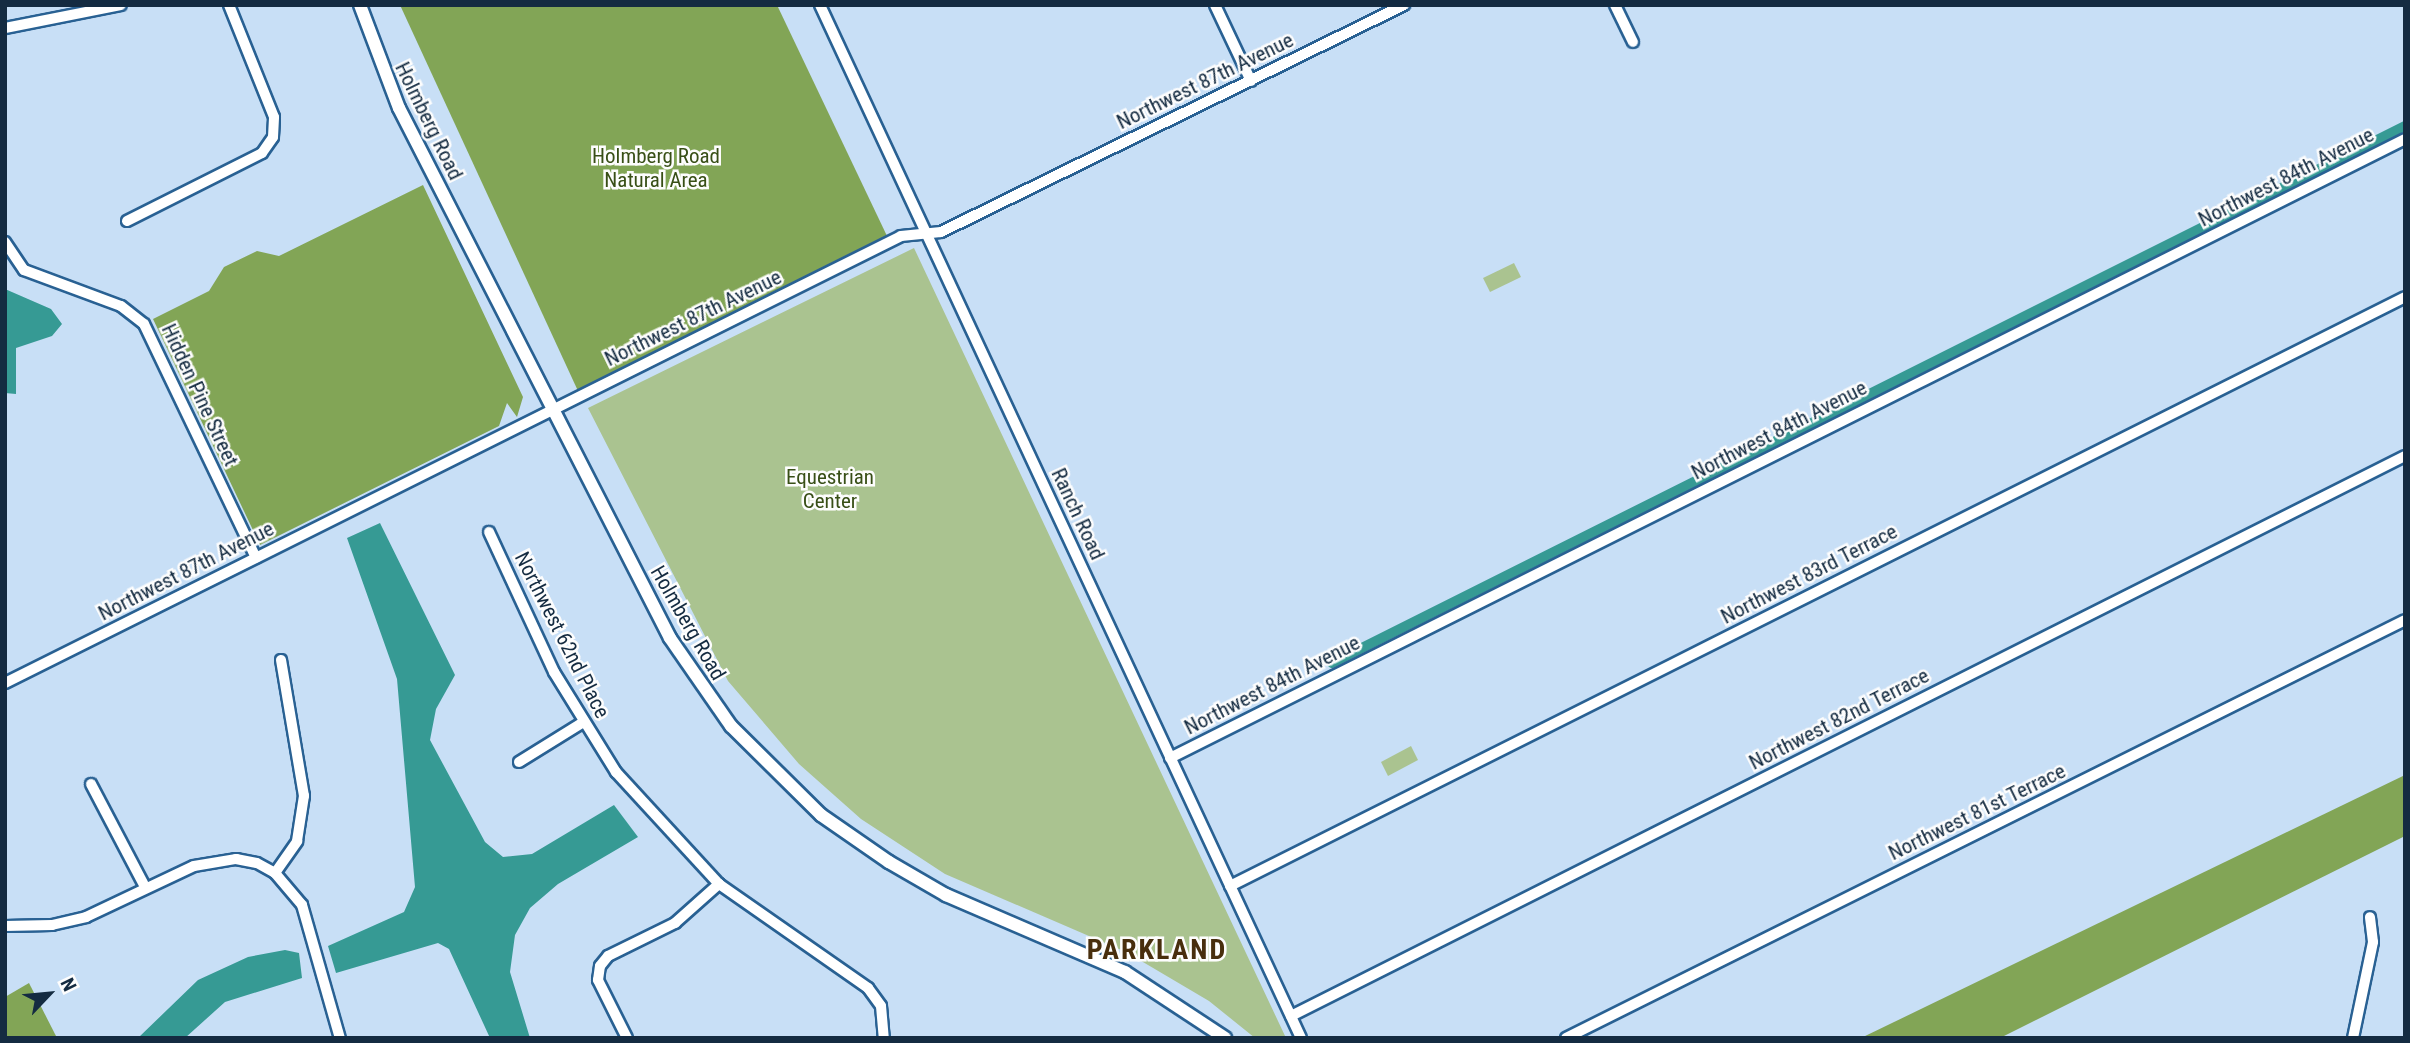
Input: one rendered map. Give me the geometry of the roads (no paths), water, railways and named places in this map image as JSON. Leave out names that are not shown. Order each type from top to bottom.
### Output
[{"type":"street","points":[[5,28],[121,5]]},
{"type":"street","points":[[127,221],[262,153],[273,137],[274,117],[229,5]]},
{"type":"street","name":"Holmberg Road","points":[[360,5],[399,108],[690,672],[773,771],[821,815],[914,878],[1125,972],[1225,1038]]},
{"type":"street","name":"Ranch Road","points":[[820,5],[1301,1038]]},
{"type":"street","points":[[1215,5],[1251,81]]},
{"type":"street","name":"Northwest 87th Avenue","points":[[5,683],[901,236],[941,232],[1404,5]]},
{"type":"street","points":[[1615,5],[1633,42]]},
{"type":"street","name":"Northwest 84th Avenue","points":[[1170,758],[2405,138]]},
{"type":"street","name":"Hidden Pine Street","points":[[5,242],[24,270],[121,306],[144,324],[256,558]]},
{"type":"street","name":"Northwest 83rd Terrace","points":[[1230,886],[2405,297]]},
{"type":"street","name":"Northwest 82nd Terrace","points":[[1291,1016],[2405,456]]},
{"type":"street","name":"Northwest 62nd Place","points":[[489,532],[582,723],[615,772],[719,884],[868,988],[881,1006],[884,1038]]},
{"type":"street","name":"Northwest 81st Terrace","points":[[1566,1038],[2405,620]]},
{"type":"street","points":[[275,873],[297,841],[304,793],[281,660]]},
{"type":"street","points":[[519,762],[582,723]]},
{"type":"street","points":[[91,784],[145,887]]},
{"type":"street","points":[[5,926],[52,925],[86,917],[194,866],[236,859],[275,873],[302,905],[340,1038]]},
{"type":"street","points":[[627,1038],[598,980],[600,966],[608,956],[675,923],[719,884]]},
{"type":"street","points":[[2353,1038],[2374,942],[2370,917]]},
{"type":"waterway","points":[[1332,663],[2405,126]]},
{"type":"district","name":"PARKLAND","points":[[1157,950]]},
{"type":"park label","name":"Holmberg Road Natural Area","points":[[656,168]]},
{"type":"park label","name":"Equestrian Center","points":[[830,489]]}]
